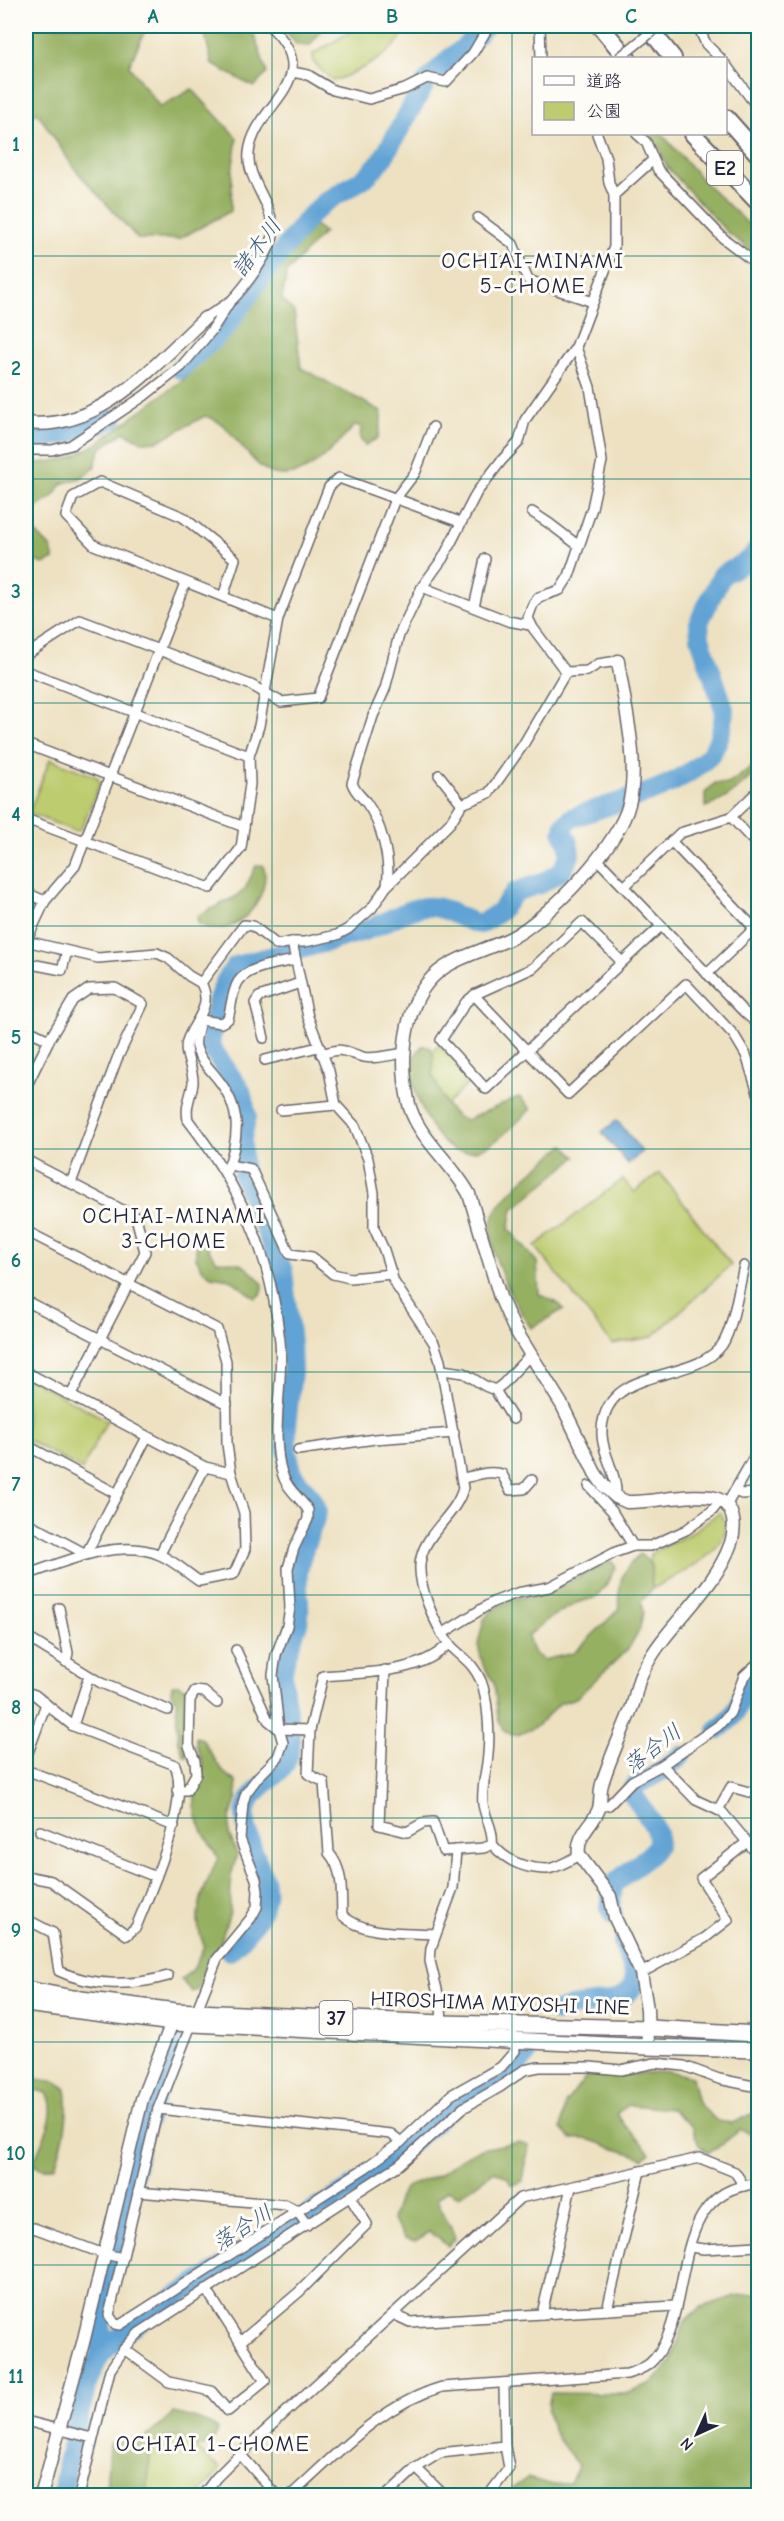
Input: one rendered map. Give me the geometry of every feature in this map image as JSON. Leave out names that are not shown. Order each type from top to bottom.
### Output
[{"type":"highway","points":[[600,26],[626,57]]},
{"type":"highway","points":[[647,26],[672,57]]},
{"type":"highway","name":"E2","points":[[727,119],[759,154]]},
{"type":"highway","name":"E2","points":[[694,135],[759,202]]},
{"type":"main road","name":"HIROSHIMA MIYOSHI LINE","points":[[26,1989],[175,2017]]},
{"type":"main road","name":"HIROSHIMA MIYOSHI LINE","points":[[26,2004],[175,2017],[514,2032],[649,2028],[759,2034]]},
{"type":"main road","name":"HIROSHIMA MIYOSHI LINE","points":[[194,2018],[442,2024],[648,2047],[759,2050]]},
{"type":"street","points":[[26,450],[52,450],[71,445],[144,396],[181,367],[212,330],[264,257],[273,236],[271,218],[250,170],[249,152],[255,132],[283,92],[292,72],[290,53],[280,35],[270,26]]},
{"type":"street","points":[[292,72],[308,75],[333,90],[369,99],[385,96],[427,78],[446,82],[473,53],[489,26]]},
{"type":"street","points":[[540,26],[541,57]]},
{"type":"street","points":[[620,57],[659,26]]},
{"type":"street","points":[[699,26],[706,44],[719,57]]},
{"type":"street","points":[[727,66],[759,108]]},
{"type":"street","points":[[386,887],[388,876],[385,848],[366,802],[355,791],[352,783],[373,716],[385,689],[399,635],[422,587],[443,558],[477,492],[519,442],[525,420],[576,347],[614,247],[614,195],[609,183],[606,158],[597,135]]},
{"type":"street","points":[[638,135],[646,142],[658,170],[723,238],[759,265]]},
{"type":"street","points":[[614,195],[653,160]]},
{"type":"street","points":[[478,218],[513,244],[528,280],[593,302]]},
{"type":"street","points":[[26,423],[56,423],[82,416],[106,404],[136,381],[205,318],[232,299]]},
{"type":"street","points":[[566,672],[530,625],[528,618],[533,604],[539,597],[560,590],[568,576],[592,508],[602,461],[590,387],[576,347]]},
{"type":"street","points":[[26,655],[80,620],[251,685],[281,702],[318,698],[396,498],[415,473],[433,427]]},
{"type":"street","points":[[26,819],[210,888],[241,848],[250,784],[249,756],[259,726],[263,693],[278,620],[329,487],[339,478],[460,522]]},
{"type":"street","points":[[223,597],[235,559],[183,517],[100,482],[72,497],[66,516],[94,545],[278,620]]},
{"type":"street","points":[[532,512],[579,546]]},
{"type":"street","points":[[474,607],[485,559]]},
{"type":"street","points":[[185,583],[75,866],[45,901],[27,939],[98,958],[157,953],[168,958],[201,983],[204,989],[205,1020],[196,1046],[204,1062],[229,1092],[236,1111],[234,1168],[273,1288],[280,1343],[280,1404],[277,1434],[281,1473],[288,1486],[308,1510],[308,1519],[294,1548],[288,1568],[290,1608],[274,1665],[273,1675],[283,1743],[279,1757],[258,1777],[246,1793],[243,1803],[240,1839],[256,1879],[257,1907],[251,1918],[217,1959],[158,2109],[109,2315],[115,2324],[120,2325],[302,2218],[350,2197],[399,2165],[463,2108],[524,2070],[539,2067],[590,2067],[621,2070],[655,2063],[684,2066],[719,2079],[759,2087]]},
{"type":"street","points":[[422,587],[508,621],[530,625]]},
{"type":"street","points":[[566,672],[588,671],[598,664],[618,661],[633,770],[629,805],[613,840],[598,860],[526,929],[443,968],[418,994],[410,1012],[406,1053],[408,1100],[414,1117],[424,1134],[461,1178],[469,1194],[500,1297],[530,1355],[562,1405],[595,1473],[604,1486],[618,1498],[627,1502],[642,1503],[704,1496],[723,1503],[734,1518],[731,1544],[708,1585],[662,1641],[643,1672],[600,1790],[600,1807],[581,1837],[578,1847],[579,1855],[609,1896],[615,1918],[641,1973],[649,2028],[648,2047]]},
{"type":"street","points":[[26,671],[133,714],[249,756]]},
{"type":"street","points":[[201,983],[244,925],[253,926],[277,945],[337,935],[348,929],[372,908],[386,887],[450,823],[462,804],[489,793],[523,745],[566,672]]},
{"type":"street","points":[[26,744],[244,827]]},
{"type":"street","points":[[439,775],[462,804]]},
{"type":"street","points":[[624,887],[680,833],[731,817],[759,791]]},
{"type":"street","points":[[731,817],[759,846]]},
{"type":"street","points":[[672,841],[757,928],[707,974]]},
{"type":"street","points":[[598,860],[744,1012],[759,1024]]},
{"type":"street","points":[[26,893],[45,901]]},
{"type":"street","points":[[622,962],[582,922],[533,968],[474,995],[466,1002],[441,1040],[486,1089],[661,926]]},
{"type":"street","points":[[293,944],[308,1017],[328,1071],[336,1105],[355,1126],[369,1159],[374,1193],[374,1228],[402,1297],[434,1343],[442,1370],[463,1488],[460,1500],[444,1518],[421,1557],[420,1573],[428,1604],[442,1634],[472,1663],[482,1684],[489,1731],[483,1805],[493,1837],[492,1844],[502,1856],[514,1863],[548,1869],[579,1855]]},
{"type":"street","points":[[26,963],[62,970],[68,951]]},
{"type":"street","points":[[205,1020],[221,1023],[228,1019],[237,984],[242,977],[295,958]]},
{"type":"street","points":[[264,1038],[255,1003],[259,997],[300,982]]},
{"type":"street","points":[[474,995],[568,1094],[686,984],[734,1035],[746,1055],[759,1093]]},
{"type":"street","points":[[26,1087],[49,1040],[73,1000],[88,989],[115,988],[143,1004],[117,1059],[71,1182]]},
{"type":"street","points":[[205,1020],[187,1040],[186,1054],[192,1069],[193,1083],[186,1110],[188,1120],[234,1168],[251,1169],[290,1254],[312,1257],[333,1274],[350,1278],[392,1274]]},
{"type":"street","points":[[26,1029],[49,1040]]},
{"type":"street","points":[[265,1060],[320,1050],[347,1050],[364,1057],[406,1053]]},
{"type":"street","points":[[281,1110],[336,1105]]},
{"type":"street","points":[[26,1160],[136,1217],[145,1252],[71,1395]]},
{"type":"street","points":[[26,1231],[217,1329],[226,1361],[227,1444],[231,1473],[244,1513],[245,1549],[234,1574],[199,1581],[160,1554],[130,1548],[86,1554],[26,1575]]},
{"type":"street","points":[[612,1511],[618,1498],[617,1485],[602,1444],[602,1428],[611,1402],[623,1390],[711,1356],[722,1346],[727,1335],[744,1266]]},
{"type":"street","points":[[26,1301],[227,1404]]},
{"type":"street","points":[[495,1390],[530,1355]]},
{"type":"street","points":[[442,1370],[464,1373],[495,1390],[513,1419]]},
{"type":"street","points":[[26,1372],[206,1467],[231,1473]]},
{"type":"street","points":[[298,1450],[375,1439],[454,1433]]},
{"type":"street","points":[[86,1554],[147,1437]]},
{"type":"street","points":[[442,1634],[493,1602],[517,1593],[549,1587],[616,1552],[633,1546],[651,1546],[686,1530],[723,1503],[735,1491],[754,1457],[759,1439]]},
{"type":"street","points":[[26,1444],[117,1494]]},
{"type":"street","points":[[160,1554],[206,1467]]},
{"type":"street","points":[[462,1478],[478,1476],[490,1470],[502,1474],[510,1490],[524,1489],[532,1480]]},
{"type":"street","points":[[589,1486],[612,1511],[633,1546]]},
{"type":"street","points":[[735,1491],[742,1494],[759,1493]]},
{"type":"street","points":[[26,1522],[86,1554]]},
{"type":"street","points":[[59,1608],[68,1653],[66,1662]]},
{"type":"street","points":[[26,1642],[33,1641],[89,1676],[168,1710]]},
{"type":"street","points":[[435,1934],[381,1930],[361,1926],[352,1924],[342,1915],[340,1872],[329,1853],[324,1782],[308,1774],[310,1730],[323,1676],[385,1670],[428,1659],[441,1652],[449,1643]]},
{"type":"street","points":[[236,1650],[268,1720],[281,1729],[310,1730]]},
{"type":"street","points":[[600,1807],[609,1805],[632,1781],[662,1765],[718,1726],[730,1713],[744,1676],[759,1663]]},
{"type":"street","points":[[385,1670],[379,1825],[407,1832],[423,1823],[433,1822],[443,1851],[484,1848],[492,1844]]},
{"type":"street","points":[[73,1726],[89,1676]]},
{"type":"street","points":[[177,1790],[187,1790],[196,1774],[195,1761],[189,1746],[190,1700],[195,1691],[204,1692],[217,1703]]},
{"type":"street","points":[[26,1692],[35,1695],[73,1726],[175,1765],[178,1774],[174,1826],[136,1928],[127,1935],[51,1881],[26,1876]]},
{"type":"street","points":[[26,1758],[46,1704]]},
{"type":"street","points":[[641,1973],[705,1938],[728,1920],[701,1878],[750,1845],[718,1810],[696,1800],[662,1765]]},
{"type":"street","points":[[26,1770],[174,1826]]},
{"type":"street","points":[[718,1810],[731,1787],[749,1792],[756,1790],[759,1785]]},
{"type":"street","points":[[40,1830],[156,1877]]},
{"type":"street","points":[[442,2024],[441,2006],[430,1961],[431,1948],[453,1888],[456,1850]]},
{"type":"street","points":[[26,1919],[53,1933],[59,1971],[77,1980],[142,1983],[168,1976]]},
{"type":"street","points":[[73,1998],[77,1980]]},
{"type":"street","points":[[41,2496],[61,2431],[142,2099],[175,2017]]},
{"type":"street","points":[[79,2496],[89,2438],[110,2370],[124,2349],[155,2321],[206,2289],[401,2142],[451,2096],[501,2067],[515,2051],[514,2032]]},
{"type":"street","points":[[158,2109],[391,2134],[401,2142]]},
{"type":"street","points":[[202,2496],[240,2454],[520,2198],[700,2158],[735,2172],[744,2186]]},
{"type":"street","points":[[607,2310],[640,2171]]},
{"type":"street","points":[[290,2496],[370,2424],[418,2393],[442,2387],[627,2374],[641,2370],[654,2360],[666,2342],[699,2218],[724,2193],[759,2184]]},
{"type":"street","points":[[542,2314],[571,2187]]},
{"type":"street","points":[[138,2192],[286,2205],[302,2218]]},
{"type":"street","points":[[240,2342],[299,2292],[367,2224],[350,2197]]},
{"type":"street","points":[[26,2234],[34,2228],[104,2254],[123,2258]]},
{"type":"street","points":[[690,2247],[704,2249],[759,2246]]},
{"type":"street","points":[[124,2349],[170,2382],[211,2391],[228,2411],[265,2381],[206,2289]]},
{"type":"street","points":[[393,2314],[410,2322],[675,2306]]},
{"type":"street","points":[[488,2496],[509,2468],[505,2446],[504,2383]]},
{"type":"street","points":[[26,2421],[89,2438]]},
{"type":"street","points":[[386,2496],[416,2468],[440,2453],[505,2446]]},
{"type":"street","points":[[240,2454],[277,2496]]},
{"type":"street","points":[[416,2468],[440,2494]]},
{"type":"green space","points":[[26,26],[147,26],[129,66],[160,107],[192,89],[237,138],[232,172],[231,211],[179,239],[138,239],[74,168],[39,115],[26,107]]},
{"type":"green space","points":[[203,26],[244,26],[255,37],[267,73],[254,87],[212,64]]},
{"type":"green space","points":[[282,26],[322,26],[323,29],[309,46],[297,45]]},
{"type":"green space","points":[[360,26],[405,26],[402,36],[387,53],[365,67],[333,81],[313,62],[313,54]]},
{"type":"green space","points":[[650,135],[663,135],[704,182],[758,233],[758,256],[726,231],[667,167],[659,147]]},
{"type":"green space","points":[[312,223],[324,232],[287,272],[282,299],[294,312],[301,368],[381,411],[378,438],[365,445],[360,439],[361,427],[355,425],[318,461],[295,473],[283,475],[263,469],[227,429],[218,421],[205,416],[158,441],[142,442],[124,432],[100,449],[94,468],[81,478],[63,483],[52,497],[30,512],[27,524],[50,547],[54,559],[43,564],[26,557],[26,465],[68,459],[95,445],[185,378],[217,341],[244,317],[293,229]]},
{"type":"green space","points":[[50,759],[97,777],[100,783],[81,829],[75,831],[29,813]]},
{"type":"green space","points":[[751,768],[756,772],[738,788],[720,801],[705,807],[705,793],[715,783],[728,784]]},
{"type":"green space","points":[[263,865],[265,877],[263,890],[257,903],[248,914],[237,923],[225,928],[212,928],[198,923],[197,916],[237,896],[245,889],[256,866]]},
{"type":"green space","points":[[439,1044],[472,1080],[446,1105],[433,1076],[433,1051]]},
{"type":"green space","points":[[422,1046],[428,1046],[433,1051],[433,1076],[446,1105],[457,1117],[466,1120],[519,1097],[531,1109],[488,1146],[470,1151],[454,1150],[437,1136],[423,1111],[413,1084],[412,1062]]},
{"type":"green space","points":[[564,1145],[576,1157],[513,1209],[509,1229],[537,1262],[539,1294],[564,1309],[531,1328],[501,1273],[492,1241],[492,1226],[495,1213],[508,1194]]},
{"type":"green space","points":[[660,1173],[731,1265],[652,1337],[612,1344],[535,1246],[623,1179],[634,1192]]},
{"type":"green space","points":[[203,1238],[217,1261],[239,1264],[253,1273],[263,1284],[262,1293],[255,1298],[230,1279],[211,1276],[203,1270],[196,1258],[196,1240]]},
{"type":"green space","points":[[26,1377],[107,1420],[82,1470],[26,1439]]},
{"type":"green space","points":[[720,1512],[725,1525],[723,1537],[716,1548],[690,1568],[652,1589],[650,1554],[691,1533]]},
{"type":"green space","points":[[640,1554],[651,1564],[652,1589],[641,1602],[643,1612],[640,1628],[629,1648],[576,1698],[560,1703],[537,1726],[518,1735],[505,1732],[498,1718],[494,1683],[483,1665],[478,1645],[484,1619],[495,1608],[516,1598],[545,1594],[611,1561],[616,1567],[597,1597],[576,1603],[547,1620],[528,1636],[533,1652],[543,1660],[574,1653],[619,1609],[619,1591],[624,1572]]},
{"type":"green space","points":[[172,1685],[179,1685],[186,1689],[184,1743],[187,1757],[184,1756],[178,1740],[176,1699],[172,1693]]},
{"type":"green space","points":[[196,1737],[202,1739],[222,1771],[236,1782],[237,1797],[230,1818],[229,1834],[237,1854],[231,1876],[230,1912],[221,1941],[197,1990],[191,1992],[181,1979],[196,1964],[204,1945],[198,1922],[198,1911],[200,1900],[218,1858],[196,1813],[195,1793],[203,1769]]},
{"type":"green space","points":[[668,2071],[692,2077],[698,2103],[717,2121],[732,2123],[752,2114],[758,2108],[758,2136],[740,2130],[708,2153],[699,2145],[692,2127],[672,2109],[629,2105],[617,2113],[650,2153],[643,2159],[593,2140],[571,2139],[561,2129],[565,2104],[588,2074]]},
{"type":"green space","points":[[36,2079],[57,2082],[66,2089],[67,2098],[65,2128],[55,2166],[43,2169],[33,2165],[48,2129],[51,2111],[47,2093],[36,2090],[31,2084]]},
{"type":"green space","points":[[518,2142],[529,2145],[523,2181],[511,2186],[508,2178],[495,2171],[459,2196],[448,2190],[437,2199],[455,2239],[448,2246],[430,2232],[415,2241],[405,2238],[392,2219],[399,2197],[406,2187],[440,2174],[462,2158],[481,2149]]},
{"type":"green space","points":[[758,2293],[758,2495],[512,2495],[512,2489],[527,2478],[554,2485],[570,2483],[579,2465],[559,2441],[550,2424],[548,2415],[551,2393],[625,2394],[650,2385],[671,2362],[685,2321],[699,2308],[735,2296]]},
{"type":"green space","points":[[173,2413],[213,2426],[218,2429],[215,2437],[204,2446],[196,2448],[181,2436],[165,2437],[150,2454],[147,2495],[106,2495],[109,2444],[116,2440],[139,2444]]},
{"type":"green space","points":[[181,2436],[220,2469],[199,2495],[147,2496],[150,2454],[165,2437]]},
{"type":"water","points":[[617,1120],[642,1152],[628,1164],[602,1132]]},
{"type":"waterway","name":"諸木川","points":[[180,369],[225,329],[308,218],[324,203],[366,177],[382,160],[426,82],[485,26]]},
{"type":"waterway","name":"諸木川","points":[[26,441],[82,430],[113,418]]},
{"type":"waterway","points":[[230,1951],[258,1917],[265,1898],[263,1876],[250,1842],[245,1813],[249,1801],[281,1769],[289,1753],[290,1733],[283,1671],[299,1617],[299,1565],[317,1512],[311,1497],[293,1475],[287,1450],[287,1417],[292,1371],[283,1271],[243,1176],[242,1138],[247,1116],[241,1091],[210,1046],[220,994],[236,966],[353,934],[417,908],[440,908],[481,924],[499,912],[515,892],[542,883],[562,871],[570,855],[568,841],[563,833],[565,824],[572,818],[676,781],[705,760],[713,750],[719,736],[724,709],[700,638],[699,622],[722,575],[749,560],[758,549]]},
{"type":"waterway","name":"落合川","points":[[717,1730],[733,1715],[747,1684],[758,1670]]},
{"type":"waterway","name":"落合川","points":[[613,1915],[610,1908],[613,1885],[652,1852],[657,1845],[658,1837],[654,1827],[631,1792],[635,1785],[660,1772],[681,1756]]},
{"type":"waterway","name":"落合川","points":[[557,2012],[565,2008],[616,1999],[626,1994],[633,1986],[634,1974],[623,1943]]},
{"type":"waterway","points":[[100,2355],[102,2312],[143,2132],[175,2043]]},
{"type":"waterway","name":"落合川","points":[[62,2496],[67,2463],[87,2384],[100,2355],[124,2333],[164,2304],[362,2181],[396,2156],[462,2098],[510,2073],[526,2056]]},
{"type":"district","name":"OCHIAI-MINAMI 5-CHOME","points":[[533,272]]},
{"type":"district","name":"OCHIAI-MINAMI 3-CHOME","points":[[174,1228]]},
{"type":"district","name":"OCHIAI 1-CHOME","points":[[213,2443]]}]
